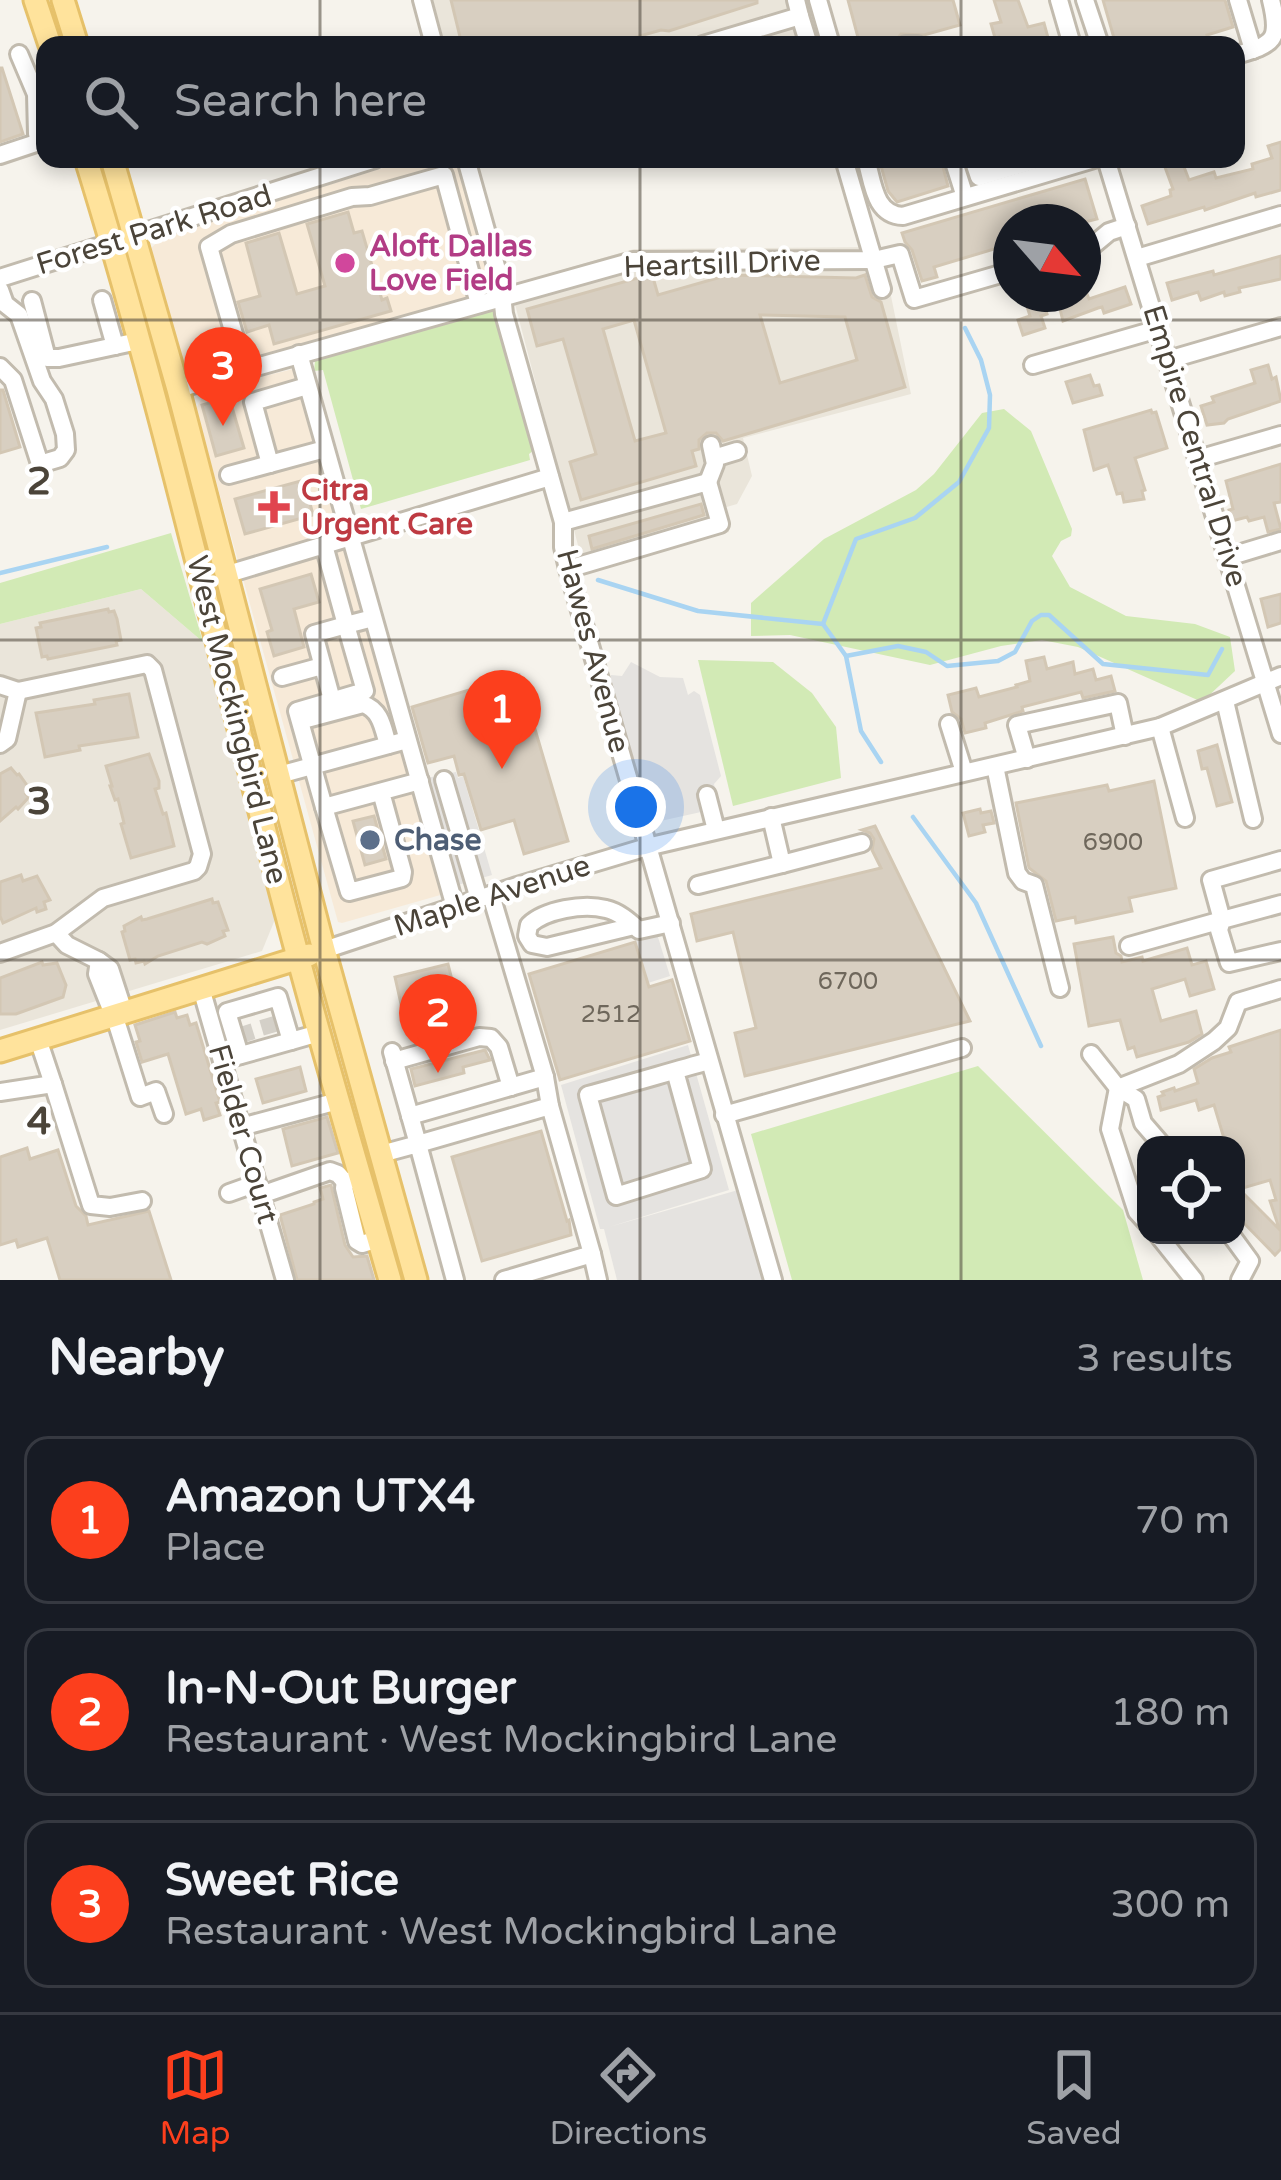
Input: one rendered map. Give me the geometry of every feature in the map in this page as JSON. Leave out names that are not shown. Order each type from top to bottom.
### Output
[{"type":"main road","points":[[35,0],[47,36]]},
{"type":"main road","points":[[63,0],[74,36]]},
{"type":"main road","name":"West Mockingbird Lane","points":[[89,168],[112,243],[127,344],[202,581],[354,1174],[390,1280]]},
{"type":"main road","name":"West Mockingbird Lane","points":[[115,168],[416,1280]]},
{"type":"main road","points":[[202,581],[228,574]]},
{"type":"main road","points":[[253,781],[279,775]]},
{"type":"main road","name":"Maple Avenue","points":[[0,1052],[324,950]]},
{"type":"main road","points":[[354,1174],[381,1154]]},
{"type":"street","points":[[422,0],[432,36]]},
{"type":"street","points":[[818,0],[828,36]]},
{"type":"street","points":[[1059,0],[1069,36]]},
{"type":"street","points":[[1238,0],[1242,36]]},
{"type":"street","points":[[1245,53],[1275,38],[1278,24],[1271,0]]},
{"type":"street","points":[[726,36],[798,8]]},
{"type":"street","points":[[1066,25],[1088,9]]},
{"type":"street","points":[[19,54],[36,94]]},
{"type":"street","points":[[0,155],[36,140]]},
{"type":"street","name":"Forest Park Road","points":[[0,278],[348,168]]},
{"type":"street","name":"Hawes Avenue","points":[[469,168],[563,522],[562,548],[772,1280]]},
{"type":"street","points":[[847,168],[882,289]]},
{"type":"street","points":[[869,168],[879,202],[894,216],[1063,168]]},
{"type":"street","points":[[956,168],[965,197]]},
{"type":"street","points":[[976,168],[979,177],[1010,168]]},
{"type":"street","name":"Empire Central Drive","points":[[1109,168],[1228,557],[1273,679],[1281,734]]},
{"type":"street","points":[[342,170],[352,197]]},
{"type":"street","points":[[244,369],[209,248],[231,234],[352,197],[444,175],[479,304]]},
{"type":"street","points":[[1137,258],[1281,215]]},
{"type":"street","points":[[1101,239],[1127,226]]},
{"type":"street","points":[[874,260],[900,254],[914,299],[993,276]]},
{"type":"street","name":"Heartsill Drive","points":[[178,389],[633,261],[874,260]]},
{"type":"street","points":[[694,261],[700,283]]},
{"type":"street","points":[[0,290],[5,304],[20,315],[42,382],[54,399],[65,434],[66,449],[60,458],[40,464],[13,380],[0,367]]},
{"type":"street","points":[[38,305],[59,358],[127,344],[102,299]]},
{"type":"street","points":[[1168,360],[1281,327]]},
{"type":"street","points":[[1033,365],[1158,329]]},
{"type":"street","points":[[298,354],[454,907]]},
{"type":"street","points":[[270,464],[253,401],[307,386]]},
{"type":"street","points":[[1198,459],[1281,435]]},
{"type":"street","points":[[230,475],[325,449]]},
{"type":"street","points":[[568,569],[720,524],[708,482],[713,472],[712,451],[736,451]]},
{"type":"street","points":[[228,574],[550,477]]},
{"type":"street","points":[[563,522],[708,482]]},
{"type":"street","points":[[1228,557],[1281,541]]},
{"type":"street","points":[[323,545],[365,691],[297,710],[349,892],[402,878],[381,792]]},
{"type":"street","points":[[332,700],[314,634],[373,618]]},
{"type":"street","points":[[0,744],[7,739],[9,688],[148,664],[202,854],[194,871],[103,898],[56,933],[0,953]]},
{"type":"street","points":[[282,677],[322,666]]},
{"type":"street","name":"Maple Avenue","points":[[324,950],[647,847],[1160,727],[1273,679]]},
{"type":"street","points":[[1225,701],[1253,820]]},
{"type":"street","points":[[1027,758],[1017,725],[1118,703],[1125,736]]},
{"type":"street","points":[[300,721],[363,704],[378,713],[388,745]]},
{"type":"street","points":[[949,724],[964,772]]},
{"type":"street","points":[[1160,727],[1184,818]]},
{"type":"street","points":[[279,775],[407,740]]},
{"type":"street","points":[[995,766],[1017,873],[1034,885],[1060,988]]},
{"type":"street","points":[[444,780],[545,1077],[598,1280]]},
{"type":"street","points":[[324,807],[420,782]]},
{"type":"street","points":[[707,795],[716,830]]},
{"type":"street","points":[[771,818],[782,864]]},
{"type":"street","points":[[698,885],[862,843]]},
{"type":"street","points":[[1281,860],[1211,880],[1229,963],[1281,951]]},
{"type":"street","points":[[1129,946],[1281,904]]},
{"type":"street","points":[[634,926],[547,947],[532,944],[527,936],[529,925],[538,917],[591,907],[609,909],[634,926],[639,930],[671,923]]},
{"type":"street","points":[[56,933],[67,945],[99,962],[97,974],[119,1014],[140,1096],[156,1091],[164,1114]]},
{"type":"street","points":[[238,977],[256,1031],[319,1033]]},
{"type":"street","name":"Fielder Court","points":[[201,988],[256,1031],[241,1127],[285,1280]]},
{"type":"street","points":[[1118,1088],[1179,1064],[1228,1028],[1238,1002],[1281,988]]},
{"type":"street","points":[[455,1280],[393,1056],[490,1038],[499,1047],[511,1087]]},
{"type":"street","points":[[38,1039],[91,1205],[110,1208],[142,1201]]},
{"type":"street","points":[[724,1115],[962,1048]]},
{"type":"street","points":[[1090,1054],[1118,1088],[1136,1099],[1143,1123],[1154,1136]]},
{"type":"street","points":[[675,1071],[702,1169],[616,1196],[588,1095],[710,1061]]},
{"type":"street","points":[[410,1116],[545,1077]]},
{"type":"street","points":[[0,1092],[53,1084]]},
{"type":"street","points":[[1118,1088],[1110,1129],[1137,1212]]},
{"type":"street","points":[[241,1127],[338,1101]]},
{"type":"street","points":[[381,1154],[550,1106]]},
{"type":"street","points":[[229,1193],[330,1171],[354,1174]]},
{"type":"street","points":[[1165,1244],[1194,1280]]},
{"type":"street","points":[[1238,1244],[1250,1261],[1240,1280]]},
{"type":"street","points":[[504,1280],[592,1254]]},
{"type":"shaded area","points":[[433,0],[813,0],[822,29],[799,36],[443,36]]},
{"type":"shaded area","points":[[382,168],[461,168],[494,288],[490,293],[199,375],[185,372],[150,249],[163,237]]},
{"type":"shaded area","points":[[881,247],[911,394],[743,438],[752,476],[737,504],[723,508],[729,532],[585,572],[510,285],[634,249]]},
{"type":"shaded area","points":[[297,368],[444,894],[342,923],[196,409],[206,391]]},
{"type":"shaded area","points":[[141,589],[203,642],[276,917],[262,951],[0,1030],[0,624]]},
{"type":"shaded area","points":[[631,662],[660,677],[683,678],[688,695],[694,691],[700,695],[721,776],[714,784],[719,808],[656,822],[657,814],[647,810],[610,679],[611,675],[622,676]]},
{"type":"shaded area","points":[[456,772],[458,778],[463,776],[492,875],[458,885],[427,778]]},
{"type":"shaded area","points":[[657,934],[670,976],[648,983],[635,941]]},
{"type":"shaded area","points":[[688,1045],[729,1190],[609,1227],[738,1190],[763,1280],[617,1280],[604,1229],[600,1229],[561,1085]]},
{"type":"green space","points":[[490,310],[500,317],[537,448],[529,454],[530,460],[361,509],[323,370],[314,371],[315,361]]},
{"type":"green space","points":[[1004,409],[1031,431],[1072,529],[1052,556],[1070,587],[1126,616],[1195,624],[1230,637],[1235,671],[1202,702],[1078,647],[1042,640],[930,665],[790,635],[751,636],[751,603],[824,539],[916,490],[982,413]]},
{"type":"green space","points":[[171,533],[203,642],[141,589],[0,624],[0,583]]},
{"type":"green space","points":[[698,660],[773,662],[812,693],[836,727],[841,778],[733,806]]},
{"type":"green space","points":[[978,1066],[1123,1210],[1143,1280],[792,1280],[751,1134]]},
{"type":"building","points":[[451,0],[757,0],[669,31],[640,36],[460,36]]},
{"type":"building","points":[[848,0],[953,0],[960,25],[924,35],[858,36]]},
{"type":"building","points":[[994,0],[1018,0],[1028,27],[1044,23],[1048,36],[994,36],[991,24],[1001,22]]},
{"type":"building","points":[[1103,0],[1225,0],[1233,27],[1207,36],[1113,36]]},
{"type":"building","points":[[0,68],[23,134],[0,142]]},
{"type":"building","points":[[1281,142],[1281,190],[1148,224],[1142,206],[1171,196],[1165,168],[1184,168],[1189,180],[1214,172],[1216,178],[1253,169],[1252,164],[1272,158],[1268,146]]},
{"type":"building","points":[[882,168],[943,168],[948,186],[897,202],[888,191]]},
{"type":"building","points":[[1085,179],[1092,204],[1000,204]]},
{"type":"building","points":[[993,206],[993,249],[934,267],[937,277],[922,281],[902,233]]},
{"type":"building","name":"Aloft Dallas Love Field","points":[[348,212],[354,233],[362,231],[382,300],[387,298],[391,311],[274,344],[269,325],[247,332],[238,302],[260,296],[246,243],[279,233],[297,294],[325,286],[307,224]]},
{"type":"building","points":[[1281,256],[1281,279],[1225,296],[1224,292],[1201,300],[1198,292],[1172,300],[1167,283]]},
{"type":"building","points":[[652,274],[658,295],[728,275],[865,275],[872,297],[881,302],[905,387],[723,441],[716,433],[707,433],[699,440],[699,449],[692,451],[696,466],[581,500],[570,462],[596,454],[563,339],[537,346],[527,309]],"holes":[[[760,315],[845,317],[857,360],[780,383]],[[634,320],[666,433],[635,441],[603,329]]]},
{"type":"building","points":[[1125,287],[1131,304],[1104,313],[1101,295]]},
{"type":"building","points":[[1029,312],[1046,312],[1041,316],[1045,328],[1023,335],[1018,320],[1030,316]]},
{"type":"building","points":[[1061,312],[1088,312],[1063,321]]},
{"type":"building","points":[[1268,365],[1281,401],[1207,425],[1201,406],[1214,402],[1212,397],[1255,383],[1251,370]]},
{"type":"building","points":[[1090,375],[1102,395],[1073,403],[1066,382]]},
{"type":"building","points":[[0,390],[20,447],[0,453]]},
{"type":"building","points":[[229,397],[244,448],[216,456],[202,405]]},
{"type":"building","points":[[1156,412],[1167,448],[1135,458],[1144,499],[1124,502],[1108,465],[1094,470],[1084,430]]},
{"type":"building","points":[[1281,464],[1281,502],[1274,503],[1281,529],[1268,532],[1264,517],[1232,521],[1226,481]]},
{"type":"building","name":"Citra Urgent Care","points":[[304,480],[313,515],[245,534],[235,499]]},
{"type":"building","points":[[701,504],[704,515],[592,549],[589,536]]},
{"type":"building","points":[[311,574],[319,602],[294,609],[304,647],[274,656],[260,589]]},
{"type":"building","points":[[1281,594],[1281,623],[1268,627],[1261,599]]},
{"type":"building","points":[[108,609],[117,619],[121,640],[117,645],[42,657],[36,628],[40,623]]},
{"type":"building","points":[[1044,657],[1047,669],[1073,662],[1075,674],[1093,669],[1096,680],[1111,676],[1115,691],[1083,698],[1081,692],[1022,707],[1023,711],[985,723],[986,728],[965,733],[948,695],[976,688],[979,697],[1017,687],[1030,681],[1026,661]]},
{"type":"building","points":[[519,675],[568,841],[524,854],[514,820],[481,830],[454,756],[428,763],[412,707]]},
{"type":"building","points":[[129,694],[138,737],[79,746],[80,750],[45,757],[36,713]]},
{"type":"building","points":[[1217,745],[1232,802],[1217,806],[1198,751]]},
{"type":"building","points":[[149,754],[174,846],[131,858],[106,766]]},
{"type":"building","points":[[11,768],[31,791],[18,809],[0,821],[0,774]]},
{"type":"building","points":[[1154,781],[1176,888],[1129,898],[1132,911],[1076,923],[1075,917],[1056,921],[1046,881],[1029,868],[1016,803]]},
{"type":"building","points":[[980,809],[981,813],[991,811],[994,823],[983,825],[985,832],[969,836],[963,813]]},
{"type":"building","name":"Chase","points":[[374,816],[386,859],[365,865],[353,821]]},
{"type":"building","points":[[875,826],[970,1021],[745,1076],[735,1033],[756,1028],[733,932],[697,941],[691,914],[881,868],[872,850],[874,839],[862,830]]},
{"type":"building","points":[[21,875],[23,881],[37,876],[50,900],[44,902],[46,909],[37,912],[36,908],[3,923],[0,882]]},
{"type":"building","points":[[212,899],[218,902],[228,930],[223,931],[225,936],[145,964],[130,960],[124,926],[141,917]]},
{"type":"building","points":[[1113,937],[1122,962],[1187,948],[1192,965],[1206,961],[1214,989],[1190,996],[1185,979],[1152,989],[1161,1021],[1196,1011],[1202,1034],[1137,1057],[1134,1047],[1128,1049],[1120,1020],[1089,1026],[1074,944]]},
{"type":"building","points":[[635,942],[649,987],[672,980],[690,1041],[560,1080],[529,974]]},
{"type":"building","points":[[42,962],[57,963],[66,985],[63,997],[16,1014],[0,1014],[0,978]]},
{"type":"building","points":[[448,964],[452,980],[445,982],[443,994],[401,1004],[395,977]]},
{"type":"building","points":[[175,1012],[177,1018],[187,1015],[190,1025],[196,1023],[220,1115],[204,1120],[201,1109],[186,1114],[168,1054],[142,1062],[135,1025]]},
{"type":"building","points":[[1281,1030],[1281,1228],[1270,1201],[1276,1200],[1270,1180],[1245,1187],[1245,1136],[1223,1136],[1214,1105],[1199,1110],[1196,1100],[1161,1110],[1158,1097],[1162,1092],[1198,1083],[1194,1069],[1231,1052],[1229,1047]]},
{"type":"building","points":[[485,1050],[490,1060],[463,1067],[464,1073],[415,1086],[411,1069]]},
{"type":"building","points":[[300,1067],[306,1091],[263,1103],[256,1079]]},
{"type":"building","points":[[327,1117],[338,1153],[292,1166],[283,1129]]},
{"type":"building","points":[[541,1131],[571,1235],[482,1261],[452,1157]]},
{"type":"building","points":[[27,1148],[30,1159],[58,1150],[76,1206],[88,1225],[149,1211],[171,1280],[60,1280],[47,1238],[18,1247],[16,1240],[0,1245],[0,1157]]},
{"type":"building","points":[[331,1185],[345,1245],[353,1257],[367,1256],[374,1280],[297,1280],[280,1215],[323,1199],[320,1188]]},
{"type":"building","points":[[1245,1195],[1281,1231],[1281,1249],[1275,1255],[1245,1224]]},
{"type":"waterway","points":[[823,624],[856,539],[915,518],[959,482],[989,428],[990,395],[981,360],[965,328]]},
{"type":"waterway","points":[[0,573],[107,547]]},
{"type":"waterway","points":[[598,580],[698,611],[823,624],[846,656],[861,731],[881,762]]},
{"type":"waterway","points":[[846,656],[898,646],[926,652],[947,666],[998,661],[1015,652],[1032,621],[1041,615],[1049,615],[1103,664],[1208,675],[1222,649]]},
{"type":"waterway","points":[[913,817],[976,903],[1041,1046]]},
{"type":"tunnel","points":[[267,1018],[272,1035]]},
{"type":"tunnel","points":[[243,1026],[248,1042]]},
{"type":"place","name":"Aloft Dallas Love Field","points":[[345,263]]},
{"type":"place","name":"Sweet Rice","points":[[223,426]]},
{"type":"place","name":"Citra Urgent Care","points":[[274,507]]},
{"type":"place","name":"Amazon UTX4","points":[[502,769]]},
{"type":"place","name":"Chase","points":[[370,840]]},
{"type":"place","name":"In-N-Out Burger","points":[[438,1073]]}]
